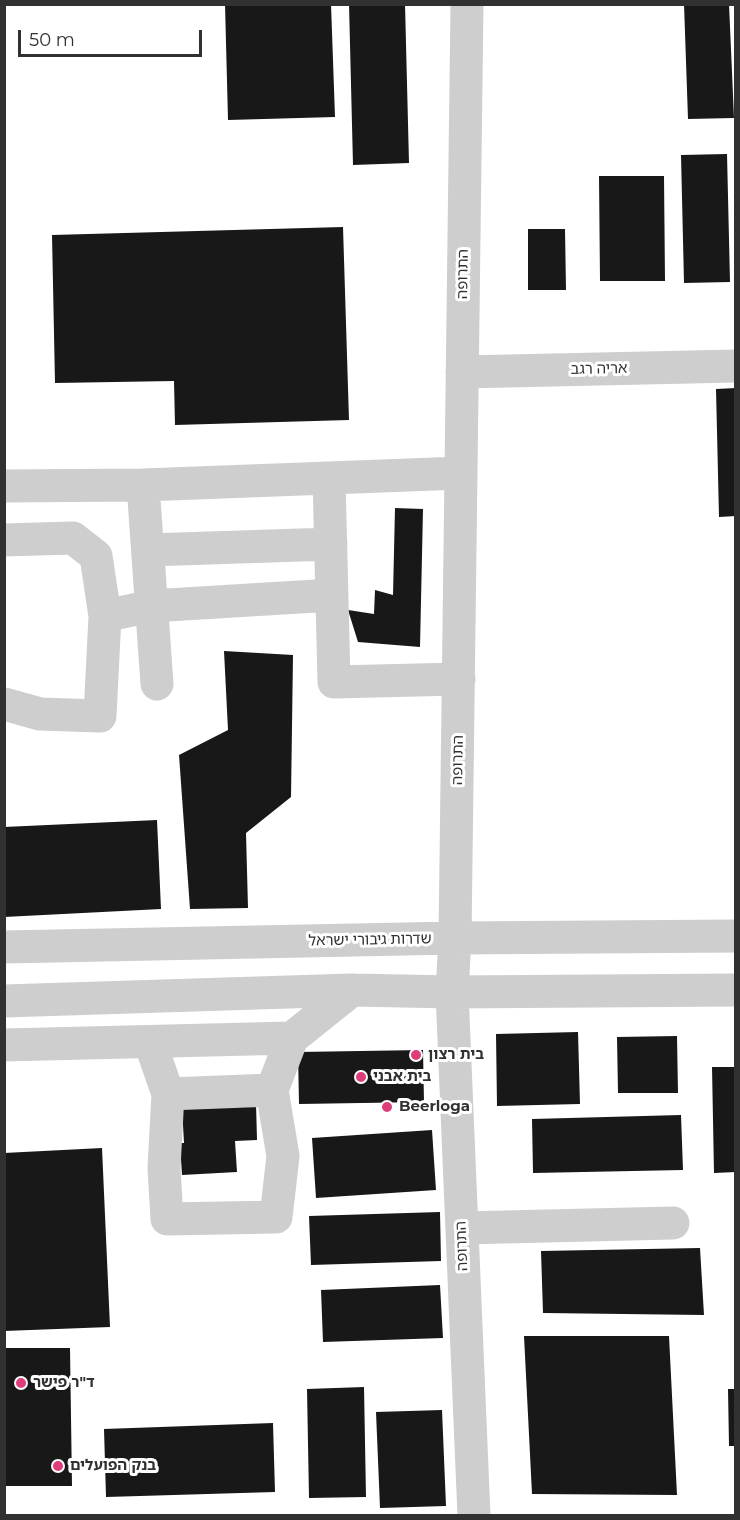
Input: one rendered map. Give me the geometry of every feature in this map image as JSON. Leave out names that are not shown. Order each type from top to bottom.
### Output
[{"type":"street","name":"התרופה","points":[[467,4],[459,679],[452,992],[474,1515]]},
{"type":"street","name":"אריה רגב","points":[[462,372],[735,366]]},
{"type":"street","points":[[4,486],[143,485],[461,473]]},
{"type":"street","points":[[329,478],[334,682],[459,679]]},
{"type":"street","points":[[143,485],[157,684]]},
{"type":"street","points":[[4,540],[73,538],[96,556],[105,616],[100,716],[40,714],[4,704]]},
{"type":"street","points":[[148,550],[331,544]]},
{"type":"street","points":[[105,616],[152,606],[332,595]]},
{"type":"street","name":"שדרות גיבורי ישראל","points":[[4,947],[455,938],[735,936]]},
{"type":"street","points":[[150,1042],[168,1094],[164,1168],[167,1219],[276,1216],[283,1156],[272,1090],[292,1038],[352,990]]},
{"type":"street","points":[[4,1001],[352,990],[452,992],[735,990]]},
{"type":"street","points":[[4,1045],[292,1038]]},
{"type":"street","points":[[168,1094],[272,1090]]},
{"type":"street","points":[[462,1228],[673,1223]]},
{"type":"building","points":[[225,4],[331,4],[335,117],[228,120]]},
{"type":"building","points":[[349,4],[405,4],[409,163],[353,165]]},
{"type":"building","points":[[684,4],[729,4],[734,118],[688,119]]},
{"type":"building","points":[[727,154],[730,282],[684,283],[681,155]]},
{"type":"building","points":[[599,176],[664,176],[665,281],[600,281]]},
{"type":"building","points":[[343,227],[349,420],[175,425],[174,381],[55,383],[52,235]]},
{"type":"building","points":[[528,229],[565,229],[566,290],[528,290]]},
{"type":"building","points":[[736,388],[736,516],[719,517],[716,389]]},
{"type":"building","points":[[395,508],[423,509],[420,647],[358,642],[348,610],[374,614],[375,590],[393,595]]},
{"type":"building","points":[[224,651],[293,655],[291,797],[246,833],[248,908],[190,909],[179,755],[228,730]]},
{"type":"building","points":[[157,820],[161,909],[4,917],[4,827]]},
{"type":"building","points":[[578,1032],[580,1104],[497,1106],[496,1034]]},
{"type":"building","points":[[677,1036],[678,1093],[618,1093],[617,1037]]},
{"type":"building","name":"בית אבני","points":[[423,1050],[424,1102],[299,1104],[298,1052]]},
{"type":"building","points":[[712,1067],[736,1067],[736,1172],[714,1173]]},
{"type":"building","points":[[256,1103],[257,1140],[235,1141],[237,1172],[182,1175],[180,1143],[184,1143],[182,1107]]},
{"type":"building","points":[[681,1115],[683,1170],[533,1173],[532,1119]]},
{"type":"building","points":[[432,1130],[436,1190],[316,1198],[312,1138]]},
{"type":"building","points":[[102,1148],[110,1327],[4,1331],[4,1153]]},
{"type":"building","points":[[440,1212],[441,1261],[311,1265],[309,1216]]},
{"type":"building","points":[[700,1248],[704,1315],[543,1313],[541,1251]]},
{"type":"building","points":[[440,1285],[443,1338],[323,1342],[321,1290]]},
{"type":"building","points":[[524,1336],[669,1336],[677,1495],[532,1494]]},
{"type":"building","points":[[4,1348],[70,1348],[72,1486],[4,1486]]},
{"type":"building","points":[[364,1387],[366,1497],[309,1498],[307,1389]]},
{"type":"building","points":[[728,1389],[736,1389],[736,1446],[729,1446]]},
{"type":"building","points":[[442,1410],[446,1506],[380,1508],[376,1412]]},
{"type":"building","points":[[273,1423],[275,1492],[106,1497],[104,1429]]},
{"type":"place","name":"בית רצון","points":[[416,1055]]},
{"type":"place","name":"בית אבני","points":[[361,1077]]},
{"type":"place","name":"Beerloga","points":[[387,1107]]},
{"type":"place","name":"ד\"ר פישר","points":[[21,1383]]},
{"type":"place","name":"בנק הפועלים","points":[[58,1466]]}]
